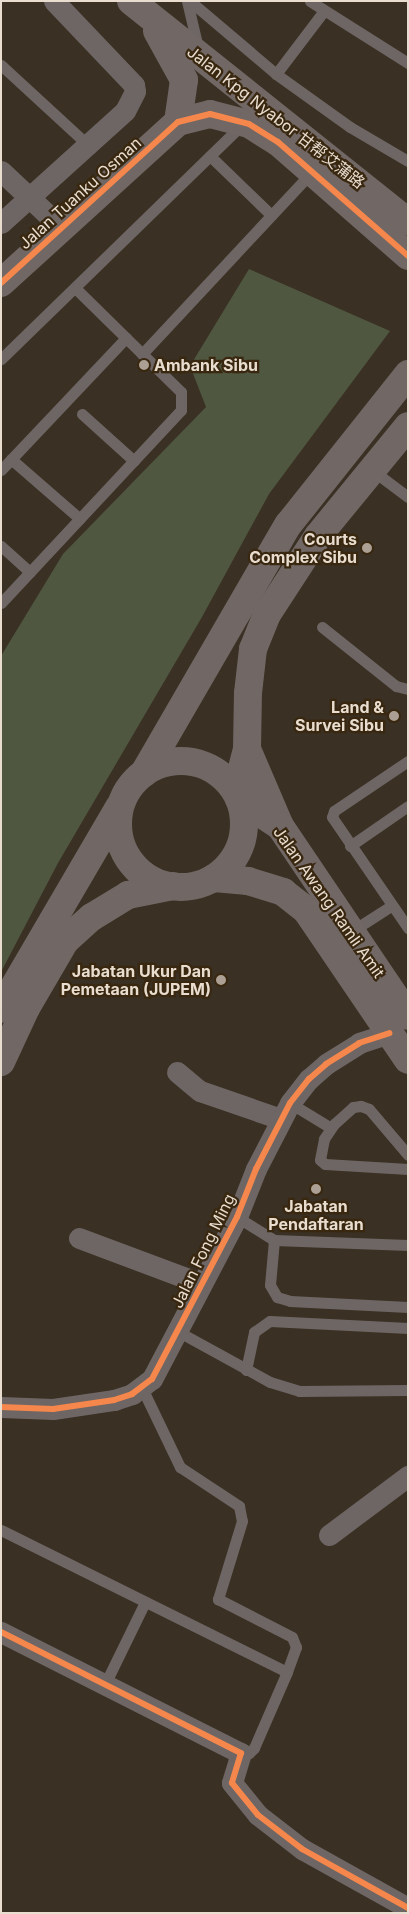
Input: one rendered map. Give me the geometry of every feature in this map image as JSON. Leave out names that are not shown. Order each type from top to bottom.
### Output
[{"type":"main road","name":"Jalan Kpg Nyabor 甘帮艾蒲路","points":[[138,7],[342,170],[401,239]]},
{"type":"main road","name":"Jalan Kpg Nyabor 甘帮艾蒲路","points":[[138,7],[184,80],[178,122],[210,114],[244,123],[278,142],[312,172],[401,239]]},
{"type":"main road","name":"Jalan Tuanku Osman","points":[[1,283],[178,122]]},
{"type":"main road","points":[[342,170],[408,207]]},
{"type":"main road","points":[[401,239],[408,260]]},
{"type":"main road","points":[[1,1009],[99,846],[268,556],[330,472],[408,358]]},
{"type":"main road","points":[[330,472],[408,374]]},
{"type":"main road","points":[[237,796],[247,750],[253,649],[266,616],[318,536],[370,469],[402,433]]},
{"type":"main road","points":[[247,750],[280,826]]},
{"type":"main road","points":[[1,1062],[26,1008],[65,941],[92,917],[128,895],[174,886],[194,885],[214,878],[228,866],[238,851],[244,834],[244,816],[237,796],[225,778],[194,762],[176,761],[135,782],[119,811],[119,831],[124,851],[137,868],[154,880],[174,886]]},
{"type":"main road","name":"Jalan Awang Ramli Amit","points":[[237,796],[280,826],[352,931],[398,1025],[408,1060]]},
{"type":"main road","name":"Jalan Awang Ramli Amit","points":[[214,878],[248,881],[283,892],[306,910],[398,1025]]},
{"type":"street","points":[[1,223],[86,144],[125,111],[135,91],[134,85],[54,1]]},
{"type":"street","points":[[1,171],[62,228]]},
{"type":"street","name":"Jalan Fong Ming","points":[[1,1408],[53,1409],[114,1400],[142,1388],[165,1359],[237,1218],[286,1111],[308,1079],[326,1064],[359,1043],[398,1025]]},
{"type":"street","points":[[177,1072],[200,1091],[286,1111]]},
{"type":"street","points":[[80,1238],[202,1284]]},
{"type":"street","points":[[329,1535],[408,1476]]},
{"type":"street","points":[[1,1632],[106,1682],[241,1753],[232,1783],[258,1815],[302,1849],[408,1908]]},
{"type":"lane","points":[[188,1],[200,57]]},
{"type":"lane","points":[[188,1],[276,74],[350,127],[408,160]]},
{"type":"lane","points":[[310,1],[323,12],[408,63]]},
{"type":"lane","points":[[276,74],[323,12]]},
{"type":"lane","points":[[1,65],[86,144]]},
{"type":"lane","points":[[1,359],[244,123]]},
{"type":"lane","points":[[210,156],[271,215]]},
{"type":"lane","points":[[142,354],[312,172]]},
{"type":"lane","points":[[1,603],[176,417],[183,402],[181,392],[75,288]]},
{"type":"lane","points":[[1,470],[126,338]]},
{"type":"lane","points":[[82,414],[134,461]]},
{"type":"lane","points":[[12,459],[80,519]]},
{"type":"lane","points":[[370,469],[408,497]]},
{"type":"lane","points":[[1,546],[30,572]]},
{"type":"lane","points":[[322,627],[396,686],[408,690]]},
{"type":"lane","points":[[408,761],[334,811],[332,817],[391,906],[408,928]]},
{"type":"lane","points":[[350,846],[408,806]]},
{"type":"lane","points":[[352,931],[391,906]]},
{"type":"lane","points":[[408,1155],[368,1109],[361,1106],[354,1107],[331,1128],[321,1151],[320,1160],[325,1164],[408,1169]]},
{"type":"lane","points":[[286,1111],[331,1128]]},
{"type":"lane","points":[[237,1218],[274,1240],[408,1245]]},
{"type":"lane","points":[[274,1240],[270,1285],[277,1297],[290,1301],[408,1308]]},
{"type":"lane","points":[[246,1370],[254,1332],[270,1321],[408,1328]]},
{"type":"lane","points":[[178,1332],[246,1370],[299,1391],[408,1390]]},
{"type":"lane","points":[[142,1388],[180,1467],[239,1506],[242,1521],[218,1599],[292,1637],[296,1647],[254,1748],[249,1753],[241,1753]]},
{"type":"lane","points":[[1,1530],[144,1604],[287,1672]]},
{"type":"lane","points":[[106,1682],[144,1604]]},
{"type":"green space","points":[[249,269],[390,331],[269,494],[202,617],[58,863],[1,972],[1,656],[63,554],[206,407],[190,366]]},
{"type":"cycle path","points":[[1,283],[178,122],[210,114],[249,124],[278,142],[408,256]]},
{"type":"cycle path","points":[[1,1407],[53,1409],[114,1400],[132,1394],[152,1379],[237,1217],[256,1169],[290,1103],[309,1079],[326,1064],[359,1043],[389,1033]]},
{"type":"cycle path","points":[[1,1632],[241,1753],[232,1783],[258,1815],[302,1849],[408,1908]]},
{"type":"place","name":"Ambank Sibu","points":[[144,365]]},
{"type":"place","name":"Courts Complex Sibu","points":[[367,548]]},
{"type":"place","name":"Land & Survei Sibu","points":[[394,716]]},
{"type":"place","name":"Jabatan Ukur Dan Pemetaan (JUPEM)","points":[[221,980]]},
{"type":"place","name":"Jabatan Pendaftaran","points":[[316,1189]]}]
